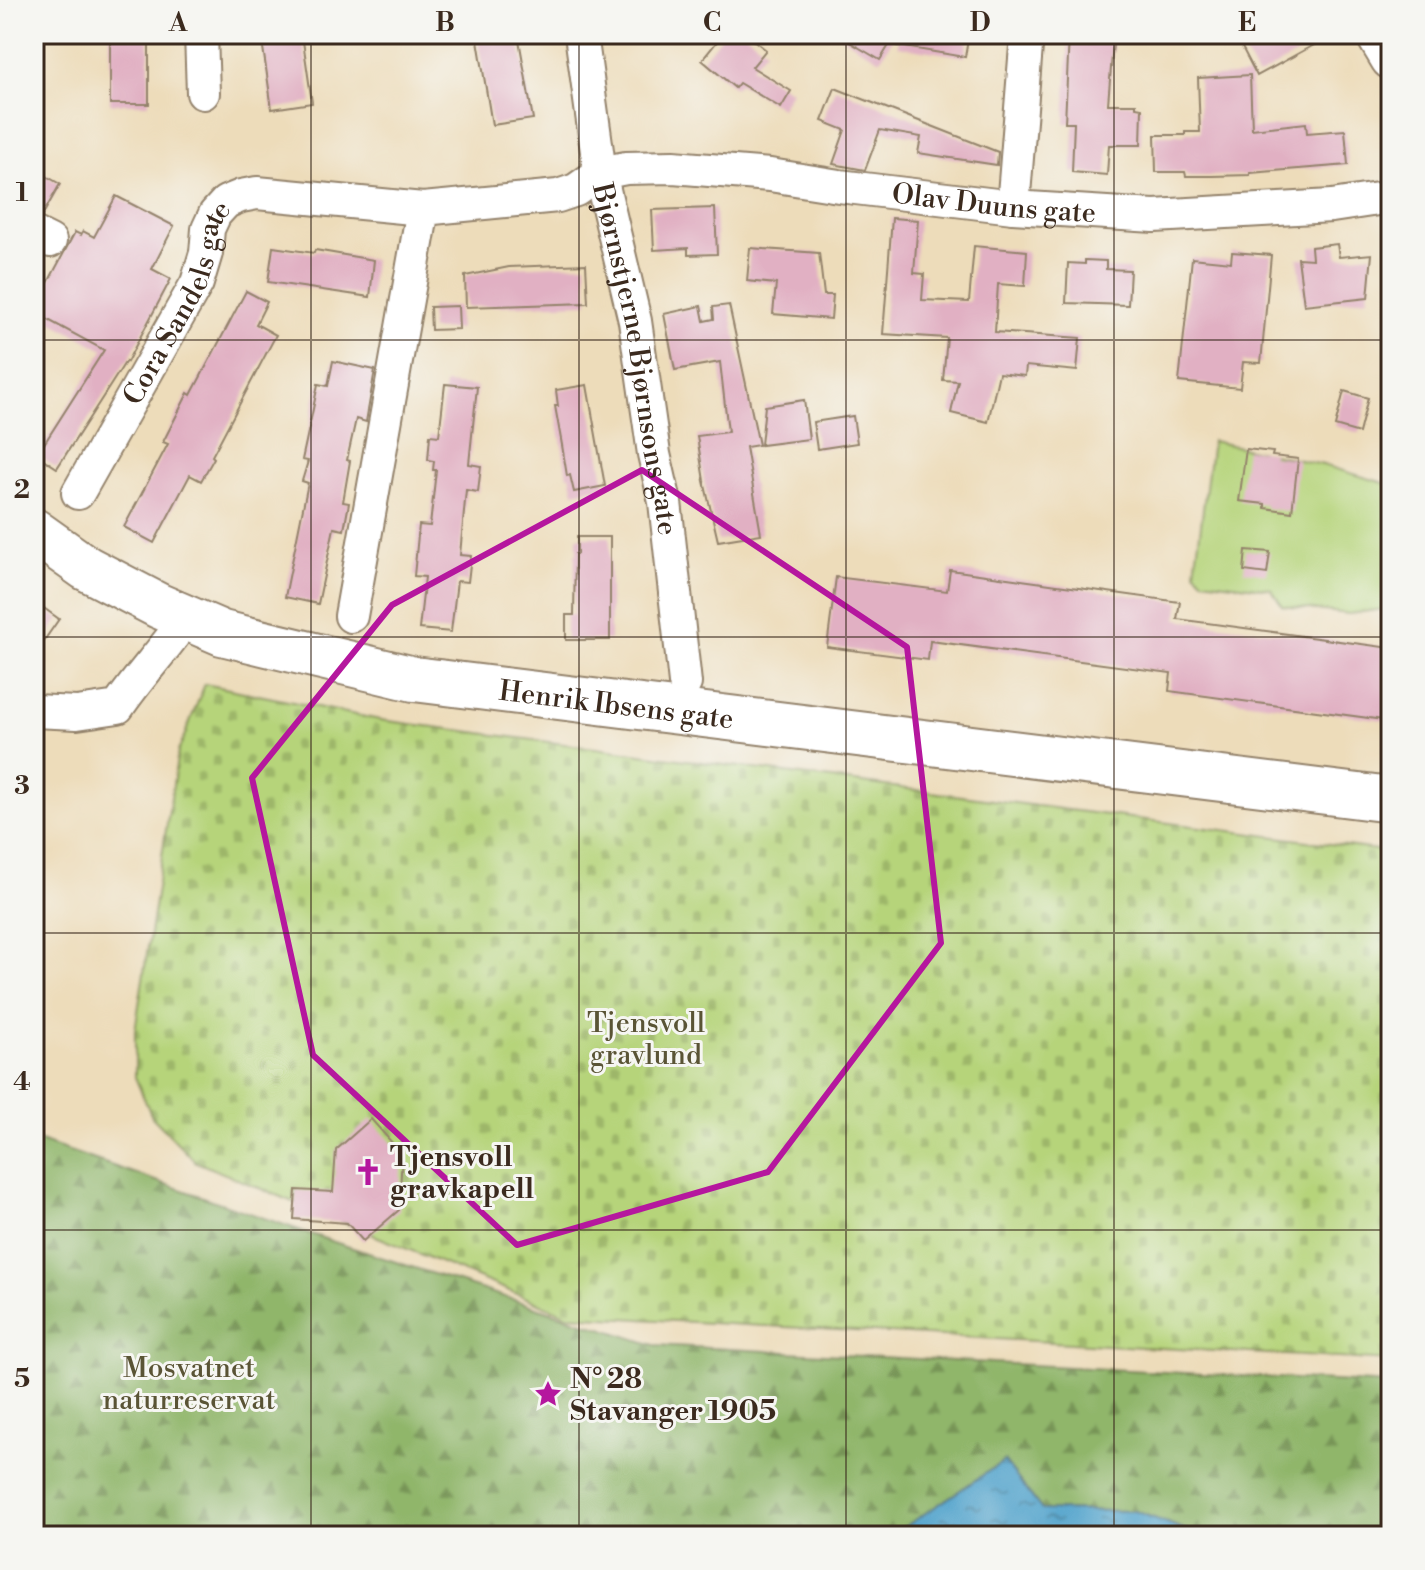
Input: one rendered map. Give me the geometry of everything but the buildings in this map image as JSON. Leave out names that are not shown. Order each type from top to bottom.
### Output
[{"type":"main road","name":"Henrik Ibsens gate","points":[[34,531],[86,568],[222,633],[422,681],[1391,800]]},
{"type":"main road","name":"Henrik Ibsens gate","points":[[1227,780],[1391,811]]},
{"type":"street","points":[[201,34],[203,93]]},
{"type":"street","name":"Bjørnstjerne Bjørnsons gate","points":[[581,34],[600,173],[635,321],[654,454],[665,502],[685,683]]},
{"type":"street","points":[[1013,207],[1027,34]]},
{"type":"street","points":[[1376,34],[1391,59]]},
{"type":"street","name":"Olav Duuns gate","points":[[600,173],[626,168],[673,167],[770,175],[1013,207],[1154,216],[1332,206],[1391,197]]},
{"type":"street","name":"Cora Sandels gate","points":[[78,493],[197,283],[206,253],[208,229],[215,214],[226,202],[257,193],[423,209],[558,196],[576,190],[600,173]]},
{"type":"street","points":[[351,616],[423,209]]},
{"type":"street","points":[[34,711],[77,713],[118,707],[172,638],[173,612]]},
{"type":"highlighted area","points":[[642,470],[907,647],[941,943],[768,1172],[517,1245],[313,1055],[252,778],[392,605]]},
{"type":"green space","points":[[1212,441],[1323,465],[1391,485],[1391,608],[1349,614],[1283,606],[1271,589],[1203,580],[1195,571]]},
{"type":"green space","name":"Tjensvoll gravlund","points":[[205,684],[380,720],[1391,852],[1391,1361],[568,1315],[196,1162],[152,1117],[135,1077],[135,1031],[178,752]]},
{"type":"green space","name":"Mosvatnet naturreservat","points":[[34,1139],[334,1242],[654,1345],[1391,1384],[1391,1536],[1202,1536],[1135,1511],[1042,1510],[1004,1461],[891,1536],[54,1536],[34,1524]]},
{"type":"water","points":[[1004,1461],[1042,1510],[1135,1511],[1202,1536],[891,1536]]},
{"type":"place","name":"Tjensvoll gravkapell","points":[[368,1172]]},
{"type":"place","name":"N° 28 Stavanger 1905","points":[[548,1394]]}]
